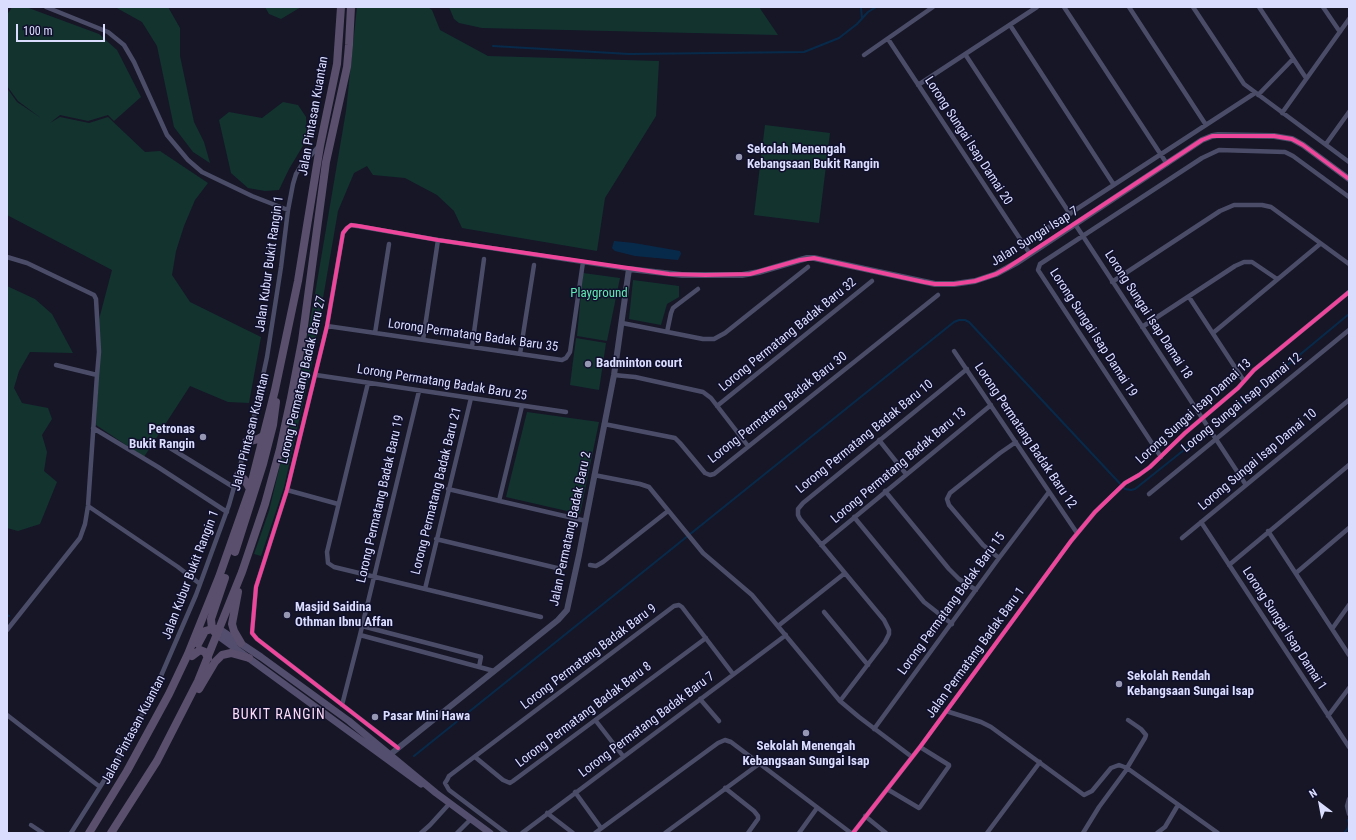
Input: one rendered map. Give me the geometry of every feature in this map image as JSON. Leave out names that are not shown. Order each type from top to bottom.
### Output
[{"type":"highway","name":"Jalan Pintasan Kuantan","points":[[89,833],[127,771],[169,694],[188,654],[220,577],[250,489],[275,390],[298,281],[320,146],[337,64],[341,7]]},
{"type":"highway","name":"Jalan Pintasan Kuantan","points":[[111,833],[157,761],[185,708],[208,658],[216,631],[242,572],[265,504],[273,476],[297,371],[326,162],[347,67],[350,45],[351,7]]},
{"type":"highway","points":[[127,771],[171,701],[201,636],[205,631],[216,631],[212,614],[241,535],[263,464],[274,420],[276,405],[275,390]]},
{"type":"highway","points":[[246,442],[263,436]]},
{"type":"highway","points":[[238,475],[244,479],[250,489]]},
{"type":"highway","points":[[241,643],[232,624],[242,572]]},
{"type":"highway","points":[[192,656],[200,650],[205,652],[208,658]]},
{"type":"highway","points":[[185,708],[199,689],[218,658],[226,653],[249,658]]},
{"type":"main road","points":[[216,631],[241,643],[349,721],[388,757]]},
{"type":"main road","points":[[216,631],[249,658],[388,757],[490,833]]},
{"type":"street","points":[[46,7],[108,32],[120,42],[134,62],[167,135],[188,160],[202,172],[252,196],[288,210]]},
{"type":"street","points":[[864,55],[933,7]]},
{"type":"street","points":[[918,85],[1037,7]]},
{"type":"street","points":[[1064,7],[1167,164]]},
{"type":"street","points":[[1129,7],[1206,125]]},
{"type":"street","points":[[1193,7],[1241,80],[1256,94],[1349,162]]},
{"type":"street","points":[[1259,7],[1306,78]]},
{"type":"street","points":[[1323,7],[1340,32]]},
{"type":"street","points":[[1282,112],[1349,19]]},
{"type":"street","points":[[1010,25],[1114,185]]},
{"type":"street","name":"Lorong Sungai Isap Damai 20","points":[[888,39],[1030,254]]},
{"type":"street","points":[[965,54],[1070,214]]},
{"type":"street","points":[[1024,244],[1256,94],[1293,59]]},
{"type":"street","points":[[1326,144],[1349,112]]},
{"type":"street","name":"Jalan Sungai Isap 7","points":[[630,269],[682,275],[742,275],[759,272],[807,258],[814,258],[924,282],[945,284],[970,282],[996,274],[1030,254],[1202,140],[1212,136],[1281,136],[1292,139],[1298,141],[1349,179]]},
{"type":"street","name":"Jalan Kubur Bukit Rangin 1","points":[[70,833],[100,787],[154,692],[200,584],[227,512],[255,413],[267,357],[288,210],[296,174],[301,166],[320,146]]},
{"type":"street","points":[[1083,236],[1202,158],[1219,150],[1285,152],[1293,156],[1349,197]]},
{"type":"street","points":[[1112,282],[1230,206],[1262,205],[1272,207],[1349,264]]},
{"type":"street","name":"Lorong Sungai Isap Damai 18","points":[[1075,224],[1246,485]]},
{"type":"street","name":"Lorong Permatang Badak Baru 27","points":[[398,748],[253,635],[256,587],[287,490],[316,375],[343,233],[351,225],[359,226],[438,240],[630,269]]},
{"type":"street","name":"Lorong Sungai Isap Damai 19","points":[[1083,236],[1043,262],[1038,270],[1161,457]]},
{"type":"street","points":[[423,340],[438,240]]},
{"type":"street","points":[[375,333],[389,244]]},
{"type":"street","points":[[1213,333],[1320,244]]},
{"type":"street","points":[[7,257],[27,263],[94,295],[96,299],[99,352],[88,506],[85,524],[80,538],[7,630]]},
{"type":"street","points":[[472,347],[484,259]]},
{"type":"street","points":[[1142,327],[1236,266],[1248,261],[1277,279]]},
{"type":"street","name":"Lorong Permatang Badak Baru 35","points":[[326,326],[558,360],[566,358],[570,352],[584,262]]},
{"type":"street","points":[[520,354],[534,265]]},
{"type":"street","points":[[622,323],[703,339],[714,339],[720,337],[808,267]]},
{"type":"street","name":"Jalan Permatang Badak Baru 2","points":[[388,757],[558,620],[567,610],[614,375],[630,269]]},
{"type":"street","name":"Lorong Permatang Badak Baru 32","points":[[717,406],[872,282]]},
{"type":"street","points":[[667,332],[673,308],[698,289]]},
{"type":"street","name":"Lorong Sungai Isap Damai 13","points":[[1118,489],[1139,475],[1161,457],[1202,418],[1238,388],[1254,370],[1349,292]]},
{"type":"street","name":"Lorong Permatang Badak Baru 30","points":[[604,424],[675,438],[705,473],[714,474],[938,295]]},
{"type":"street","points":[[1189,297],[1244,381]]},
{"type":"street","name":"Lorong Sungai Isap Damai 12","points":[[1149,494],[1349,330]]},
{"type":"street","name":"Lorong Permatang Badak Baru 12","points":[[954,351],[1077,533]]},
{"type":"street","points":[[56,365],[97,375]]},
{"type":"street","name":"Lorong Permatang Badak Baru 10","points":[[840,701],[887,638],[889,634],[888,627],[884,620],[800,519],[798,516],[798,509],[803,503],[879,440],[967,369]]},
{"type":"street","name":"Lorong Permatang Badak Baru 25","points":[[316,375],[566,412]]},
{"type":"street","points":[[614,375],[635,377],[698,390],[707,394],[748,446]]},
{"type":"street","points":[[368,383],[327,552],[328,562],[334,567],[541,617]]},
{"type":"street","name":"Lorong Permatang Badak Baru 19","points":[[342,705],[419,390]]},
{"type":"street","name":"Lorong Permatang Badak Baru 21","points":[[425,589],[436,538],[471,398]]},
{"type":"street","name":"Lorong Sungai Isap Damai 10","points":[[1182,538],[1349,400]]},
{"type":"street","name":"Lorong Permatang Badak Baru 13","points":[[822,545],[885,491],[991,405]]},
{"type":"street","points":[[499,501],[522,406]]},
{"type":"street","points":[[93,428],[158,467],[227,512]]},
{"type":"street","points":[[879,440],[906,474]]},
{"type":"street","points":[[999,558],[983,545],[949,506],[947,499],[950,493],[1016,442]]},
{"type":"street","points":[[162,443],[235,488]]},
{"type":"street","points":[[1229,565],[1349,465]]},
{"type":"street","points":[[594,475],[645,485],[652,491],[703,553],[752,595],[840,701],[874,729],[912,756]]},
{"type":"street","points":[[448,489],[586,521]]},
{"type":"street","name":"Jalan Permatang Badak Baru 1","points":[[852,833],[920,747],[1077,533],[1118,489]]},
{"type":"street","points":[[287,490],[338,504]]},
{"type":"street","points":[[885,491],[949,570],[959,579],[976,590]]},
{"type":"street","name":"Lorong Permatang Badak Baru 15","points":[[874,729],[1049,492]]},
{"type":"street","points":[[88,506],[200,584]]},
{"type":"street","points":[[590,565],[596,566],[603,562],[668,511]]},
{"type":"street","points":[[854,517],[924,602],[952,624]]},
{"type":"street","name":"Lorong Sungai Isap Damai 1","points":[[1202,522],[1349,747]]},
{"type":"street","points":[[1296,573],[1349,528]]},
{"type":"street","points":[[1268,531],[1349,655]]},
{"type":"street","points":[[436,538],[561,569]]},
{"type":"street","points":[[778,626],[845,573]]},
{"type":"street","name":"Lorong Permatang Badak Baru 9","points":[[506,833],[449,790],[446,783],[450,776],[674,606],[679,605],[682,607],[733,674]]},
{"type":"street","points":[[1332,628],[1349,605]]},
{"type":"street","points":[[824,612],[868,665]]},
{"type":"street","points":[[362,626],[481,657],[479,667]]},
{"type":"street","points":[[360,635],[494,671]]},
{"type":"street","name":"Lorong Permatang Badak Baru 7","points":[[522,833],[786,635]]},
{"type":"street","name":"Lorong Permatang Badak Baru 8","points":[[475,757],[503,780],[510,782],[517,779],[706,638]]},
{"type":"street","points":[[1328,716],[1349,688]]},
{"type":"street","points":[[700,699],[719,721]]},
{"type":"street","points":[[946,711],[981,722],[991,727],[1084,795],[1092,791],[1111,768],[1119,765],[1127,768],[1218,833]]},
{"type":"street","points":[[7,714],[100,787]]},
{"type":"street","points":[[1083,833],[1099,807],[1127,768],[1145,738],[1146,735],[1141,729],[1128,720]]},
{"type":"street","points":[[596,721],[623,756]]},
{"type":"street","points":[[595,833],[721,741],[725,740],[731,742],[852,833]]},
{"type":"street","points":[[887,788],[919,808],[920,807],[949,766],[920,747]]},
{"type":"street","points":[[987,833],[1040,762]]},
{"type":"street","points":[[665,833],[759,764]]},
{"type":"street","points":[[725,788],[754,811],[758,816],[758,819],[748,833]]},
{"type":"street","points":[[575,792],[601,828]]},
{"type":"street","points":[[1349,798],[1347,806],[1349,814]]},
{"type":"street","points":[[421,833],[450,803]]},
{"type":"street","points":[[1157,833],[1165,827],[1178,805]]},
{"type":"street","points":[[799,833],[817,808]]},
{"type":"street","points":[[547,813],[573,833]]},
{"type":"street","points":[[865,816],[886,833]]},
{"type":"street","points":[[457,833],[471,819]]},
{"type":"street","points":[[31,825],[43,833]]},
{"type":"green space","points":[[12,7],[26,7],[99,34],[117,50],[141,97],[114,121],[108,115],[88,121],[60,115],[50,123],[60,117],[89,123],[108,117],[145,152],[160,151],[208,183],[195,200],[184,226],[176,251],[172,275],[190,302],[261,337],[249,403],[228,402],[190,386],[144,457],[96,425],[99,362],[97,327],[112,270],[7,215],[7,88],[17,102],[41,118],[18,101],[7,86],[7,15]]},
{"type":"green space","points":[[115,7],[168,7],[180,28],[180,56],[194,122],[204,142],[210,163],[193,152],[174,127],[157,46],[142,22]]},
{"type":"green space","points":[[265,7],[301,7],[281,19],[269,14]]},
{"type":"green space","points":[[357,7],[428,7],[432,10],[440,30],[488,56],[659,61],[656,116],[605,198],[597,251],[462,228],[454,211],[437,195],[405,178],[373,175],[367,166],[354,173],[338,211],[311,368],[284,487],[261,556],[254,554],[269,511],[297,394],[316,288],[346,111]]},
{"type":"green space","points":[[449,7],[759,7],[778,35],[482,28],[459,23],[454,19]]},
{"type":"green space","points":[[283,102],[298,105],[306,117],[307,139],[289,169],[279,190],[265,191],[248,188],[231,173],[219,120],[229,112],[262,118]]},
{"type":"green space","points":[[765,125],[830,133],[819,223],[754,215]]},
{"type":"green space","name":"Playground","points":[[583,273],[620,278],[607,341],[577,336]]},
{"type":"green space","name":"Playground","points":[[633,280],[679,286],[679,297],[667,304],[661,325],[629,319]]},
{"type":"green space","points":[[7,286],[35,299],[52,314],[73,353],[30,352],[19,371],[14,388],[22,403],[48,408],[52,419],[42,435],[47,452],[44,471],[57,482],[40,524],[18,531],[7,528]]},
{"type":"green space","name":"Badminton court","points":[[576,338],[606,343],[599,390],[570,385]]},
{"type":"green space","points":[[527,412],[599,422],[580,514],[506,497]]},
{"type":"water","points":[[614,241],[680,251],[681,254],[678,260],[635,256],[615,251],[612,248]]},
{"type":"waterway","points":[[493,46],[629,54],[804,52],[839,38],[857,24],[868,12],[876,7]]},
{"type":"waterway","points":[[861,8],[862,18]]},
{"type":"waterway","points":[[1215,425],[1349,314]]},
{"type":"waterway","points":[[414,756],[954,322],[959,320],[969,322],[1125,489],[1135,489],[1204,434]]},
{"type":"waterway","points":[[1348,820],[1349,824]]},
{"type":"waterway","points":[[1344,833],[1349,824]]},
{"type":"cycle path","points":[[398,748],[257,639],[252,633],[256,587],[287,490],[327,326],[343,233],[351,225],[438,240],[669,274],[750,274],[800,260],[814,258],[924,282],[935,284],[954,284],[975,281],[996,274],[1007,268],[1202,140],[1212,136],[1274,136],[1292,139],[1303,145],[1349,179]]},
{"type":"cycle path","points":[[853,833],[920,747],[1071,541],[1095,512],[1125,483],[1150,467],[1185,433],[1238,388],[1254,370],[1349,292]]},
{"type":"place","name":"Sekolah Menengah Kebangsaan Bukit Rangin","points":[[739,157]]},
{"type":"place","name":"Badminton court","points":[[588,364]]},
{"type":"place","name":"Petronas Bukit Rangin","points":[[203,437]]},
{"type":"place","name":"Masjid Saidina Othman Ibnu Affan","points":[[287,615]]},
{"type":"place","name":"Sekolah Rendah Kebangsaan Sungai Isap","points":[[1119,684]]},
{"type":"place","name":"Pasar Mini Hawa","points":[[375,717]]},
{"type":"place","name":"Sekolah Menengah Kebangsaan Sungai Isap","points":[[806,733]]},
{"type":"district","name":"BUKIT RANGIN","points":[[279,715]]}]
